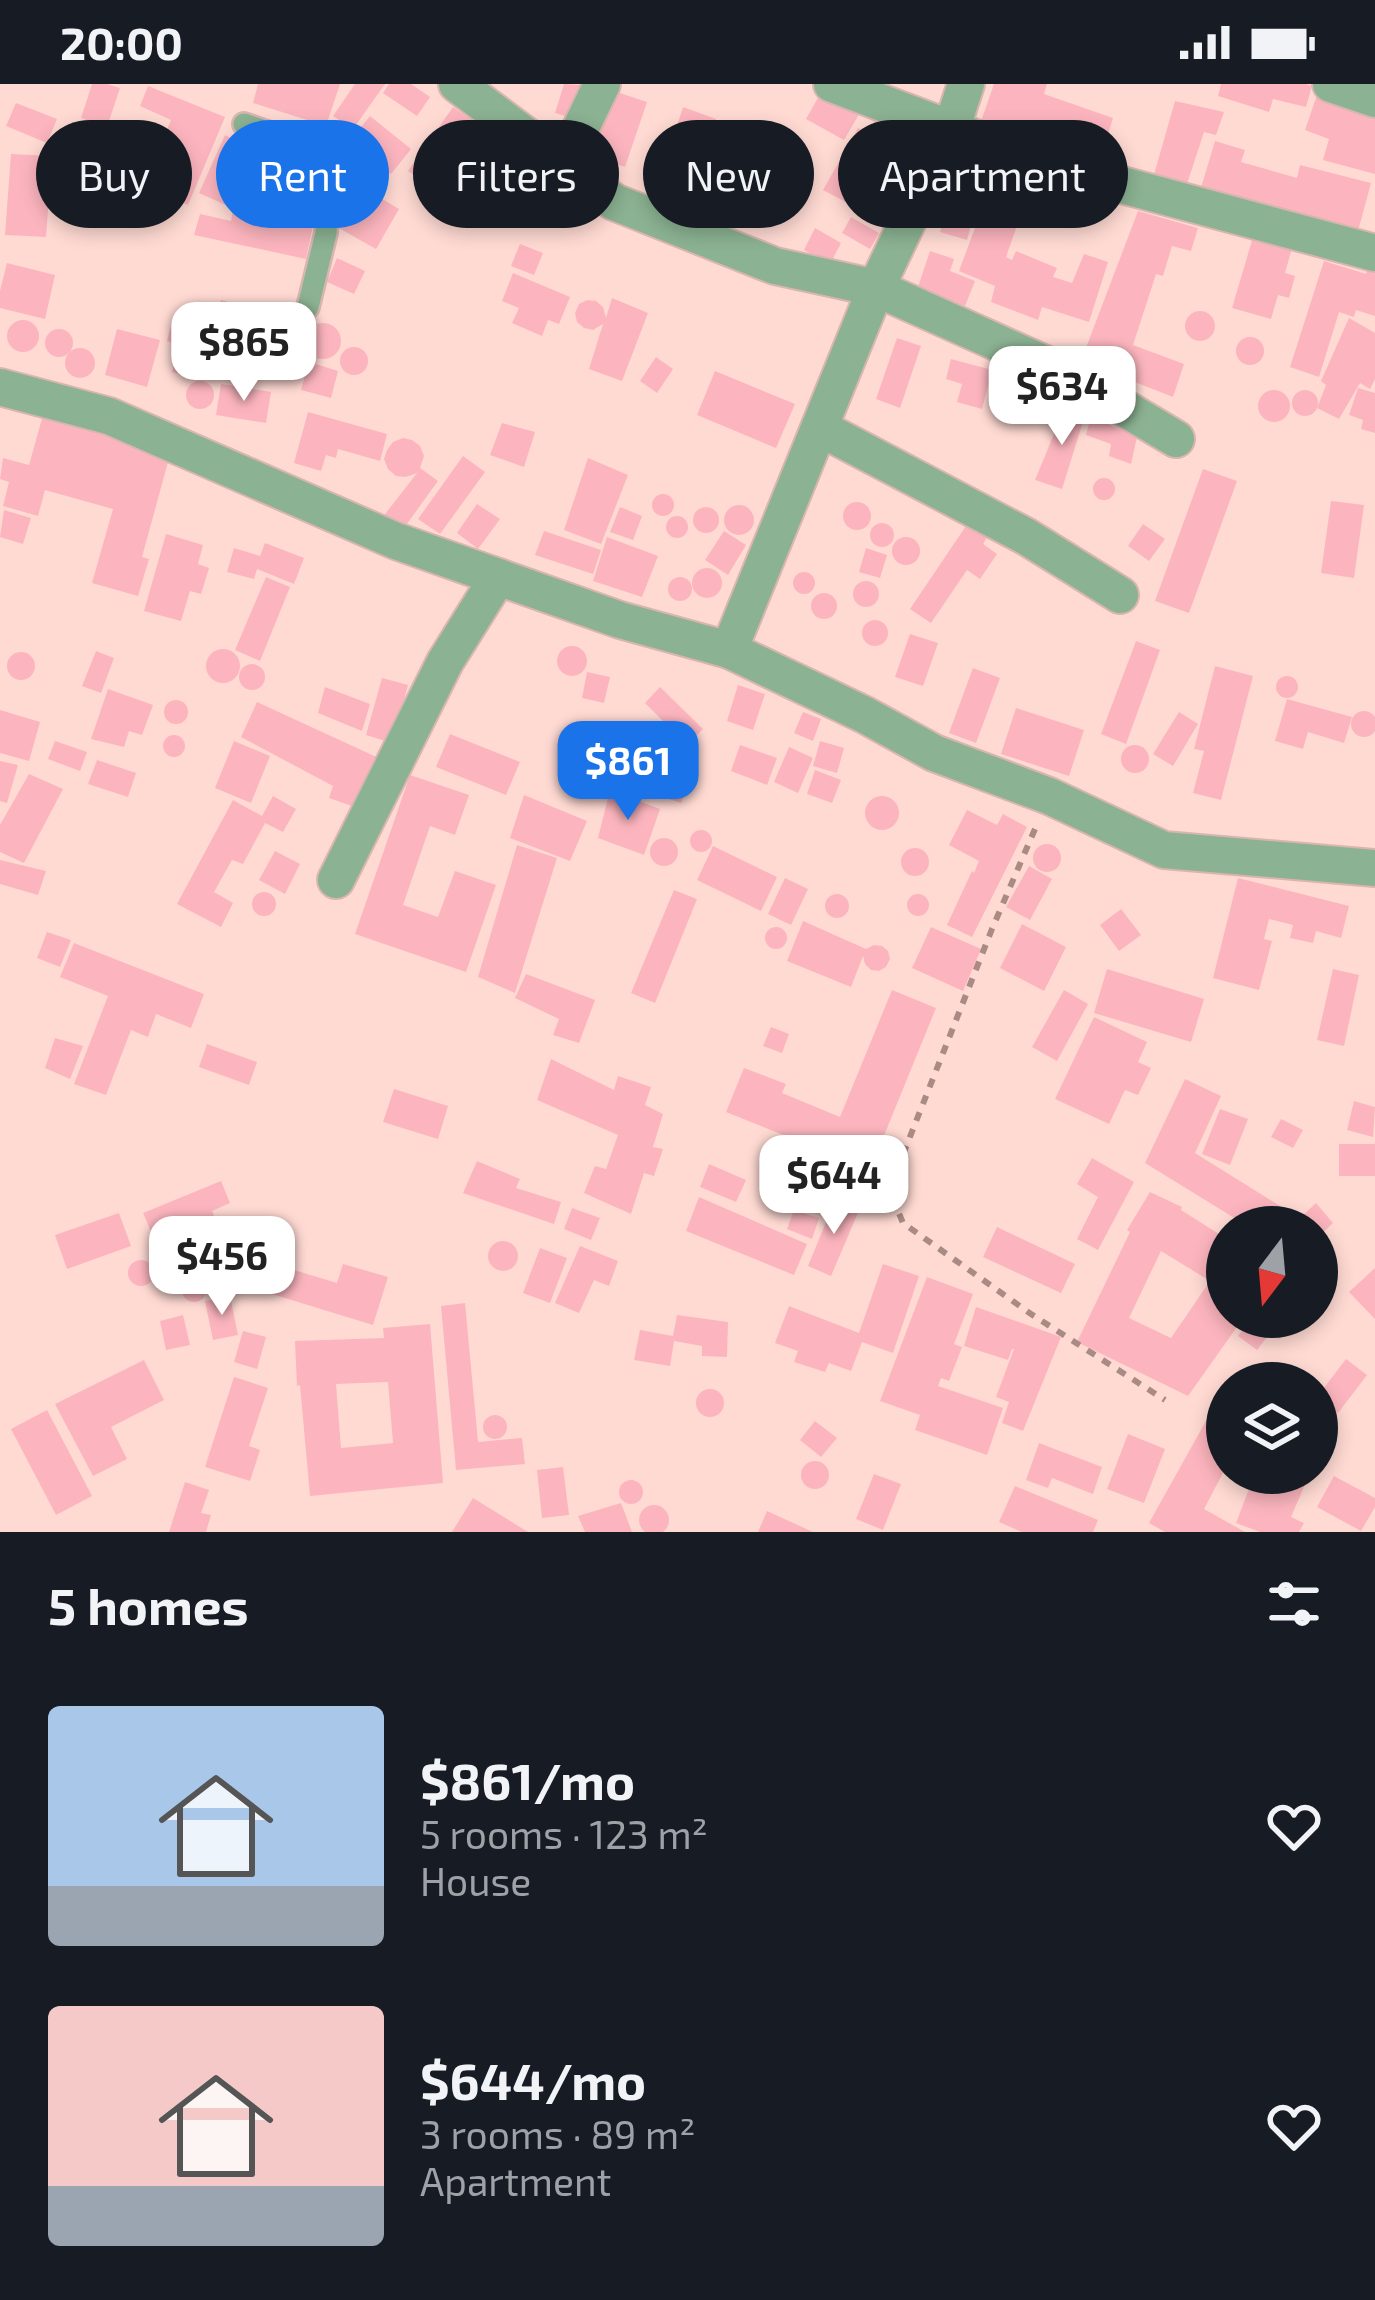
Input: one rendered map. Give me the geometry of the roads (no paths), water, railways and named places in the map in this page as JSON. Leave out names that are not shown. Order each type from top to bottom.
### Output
[{"type":"street","points":[[457,84],[506,120]]},
{"type":"street","points":[[585,120],[602,84]]},
{"type":"street","points":[[832,84],[924,120]]},
{"type":"street","points":[[953,120],[966,84]]},
{"type":"street","points":[[1331,84],[1375,99]]},
{"type":"street","points":[[1128,184],[1373,243]]},
{"type":"street","points":[[619,204],[775,266],[876,288],[1067,374],[1175,439]]},
{"type":"street","points":[[729,650],[904,228]]},
{"type":"street","points":[[0,387],[109,416],[395,541],[620,620],[729,650],[934,753],[1049,796],[1165,850],[1375,868]]},
{"type":"street","points":[[820,428],[1027,536],[1120,596]]},
{"type":"street","points":[[336,880],[445,662],[498,577]]},
{"type":"lane","points":[[308,308],[326,228]]}]
